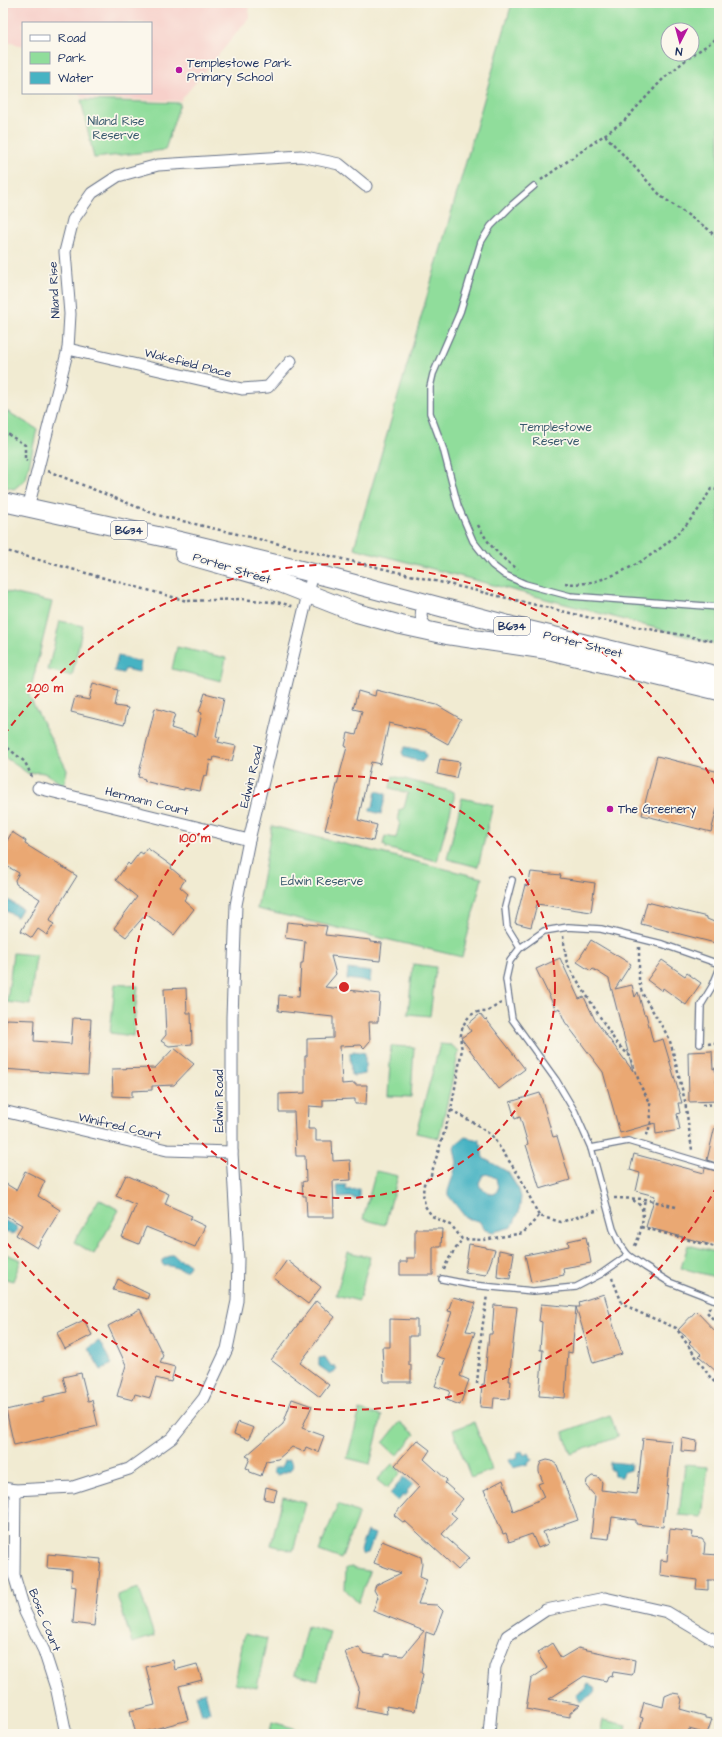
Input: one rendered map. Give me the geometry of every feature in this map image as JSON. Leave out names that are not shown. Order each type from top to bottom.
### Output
[{"type":"main road","name":"Porter Street","points":[[3,502],[180,541],[313,573],[424,603],[719,676]]},
{"type":"main road","name":"Porter Street","points":[[28,508],[268,578],[306,602],[435,632],[548,650],[719,691]]},
{"type":"street","name":"Niland Rise","points":[[28,508],[68,349],[70,314],[65,252],[73,220],[92,193],[118,176],[158,165],[301,156],[339,164],[366,186]]},
{"type":"street","name":"Wakefield Place","points":[[68,349],[242,389],[268,387],[291,361]]},
{"type":"street","name":"Edwin Road","points":[[3,1488],[15,1490],[74,1487],[129,1469],[172,1438],[204,1398],[227,1349],[237,1301],[238,1259],[232,1152],[232,1017],[236,905],[249,840],[313,573]]},
{"type":"street","points":[[424,603],[420,610],[420,619],[424,625],[435,632]]},
{"type":"street","name":"Hermann Court","points":[[38,788],[249,840]]},
{"type":"street","name":"Winifred Court","points":[[3,1111],[167,1150],[232,1152]]},
{"type":"street","name":"Bosc Court","points":[[15,1490],[14,1575],[25,1612],[44,1651],[57,1691],[66,1734]]},
{"type":"street","points":[[489,1734],[495,1667],[507,1636],[546,1610],[605,1598],[667,1612],[719,1643]]},
{"type":"lane","points":[[534,186],[491,226],[481,242],[467,292],[433,374],[430,387],[430,413],[443,448],[462,518],[473,541],[492,565],[505,575],[525,584],[570,596],[719,607]]},
{"type":"lane","points":[[512,880],[505,907],[506,927],[520,948]]},
{"type":"lane","points":[[716,1300],[669,1282],[628,1255],[613,1229],[591,1148],[575,1112],[556,1080],[512,1019],[506,979],[510,961],[520,948],[544,931],[568,927],[600,929],[662,944],[719,964]]},
{"type":"lane","points":[[700,1044],[701,1005],[713,985],[719,970]]},
{"type":"lane","points":[[591,1148],[628,1140],[719,1168]]},
{"type":"lane","points":[[442,1279],[472,1285],[533,1291],[576,1287],[608,1269],[628,1255]]},
{"type":"path","points":[[534,186],[565,162],[624,121],[672,70],[719,37]]},
{"type":"path","points":[[604,135],[662,197],[708,229],[719,240]]},
{"type":"path","points":[[3,431],[25,445],[24,460],[156,515],[591,618],[719,642]]},
{"type":"path","points":[[561,583],[582,584],[602,580],[638,562],[663,546],[691,520],[711,488],[719,490]]},
{"type":"path","points":[[462,518],[474,518],[484,536],[498,554],[506,561],[524,572]]},
{"type":"path","points":[[3,550],[187,601],[241,599],[282,603],[306,602]]},
{"type":"path","points":[[3,744],[25,762],[38,788]]},
{"type":"path","points":[[562,928],[567,964],[617,1044],[630,1056],[641,1087],[650,1102],[651,1122],[643,1145]]},
{"type":"path","points":[[640,939],[639,981],[642,993],[666,1032],[672,1048],[685,1101],[693,1160]]},
{"type":"path","points":[[509,998],[486,1012],[478,1012],[469,1016],[462,1029],[460,1041],[462,1049],[451,1110],[431,1174],[424,1184],[423,1193],[425,1206],[432,1216],[452,1226],[462,1239],[483,1240],[523,1233],[539,1216]]},
{"type":"path","points":[[702,1105],[719,1104]]},
{"type":"path","points":[[451,1110],[476,1124],[492,1136],[520,1177],[539,1216],[561,1222],[607,1208]]},
{"type":"path","points":[[604,1196],[633,1200],[645,1199],[676,1207]]},
{"type":"path","points":[[628,1255],[637,1244],[645,1199]]},
{"type":"path","points":[[633,1200],[640,1205],[643,1211]]},
{"type":"path","points":[[641,1228],[719,1248]]},
{"type":"path","points":[[442,1279],[447,1258],[455,1251],[462,1239]]},
{"type":"path","points":[[608,1269],[622,1303],[638,1312],[676,1328],[710,1377],[719,1387]]},
{"type":"path","points":[[476,1384],[488,1287]]},
{"type":"path","points":[[716,1300],[707,1312],[719,1326]]},
{"type":"shaded area","name":"Templestowe Park Primary School","points":[[3,3],[248,3],[250,17],[180,101],[82,98],[79,94],[152,94],[152,22],[22,22],[22,46],[3,41]]},
{"type":"green space","name":"Templestowe Reserve","points":[[512,3],[719,3],[719,645],[354,548]]},
{"type":"green space","name":"Niland Rise Reserve","points":[[81,100],[180,103],[165,150],[94,158]]},
{"type":"green space","points":[[3,409],[37,429],[26,479],[14,489],[3,486]]},
{"type":"green space","points":[[3,591],[52,602],[29,696],[67,770],[64,785],[44,773],[40,772],[29,774],[3,756]]},
{"type":"green space","points":[[60,621],[83,626],[72,676],[48,670]]},
{"type":"green space","points":[[177,647],[226,658],[221,681],[172,669]]},
{"type":"green space","points":[[393,776],[454,792],[454,798],[437,861],[386,848],[386,846],[383,845],[385,836],[396,838],[400,822],[398,818],[399,810],[404,808],[408,793],[390,788]]},
{"type":"green space","points":[[462,798],[493,805],[478,867],[447,859]]},
{"type":"green space","name":"Edwin Reserve","points":[[272,826],[482,878],[462,957],[257,909]]},
{"type":"green space","points":[[13,953],[36,955],[30,1005],[7,1002]]},
{"type":"green space","points":[[413,964],[436,967],[430,1016],[408,1014]]},
{"type":"green space","points":[[115,984],[138,986],[133,1036],[110,1033]]},
{"type":"green space","points":[[440,1044],[451,1045],[459,1051],[439,1138],[416,1133]]},
{"type":"green space","points":[[391,1046],[414,1047],[411,1097],[388,1096]]},
{"type":"green space","points":[[376,1171],[398,1176],[385,1225],[363,1219]]},
{"type":"green space","points":[[99,1199],[119,1210],[94,1254],[74,1242]]},
{"type":"green space","points":[[688,1245],[719,1253],[719,1278],[681,1268]]},
{"type":"green space","points":[[348,1252],[370,1257],[359,1301],[336,1295]]},
{"type":"green space","points":[[3,1253],[21,1260],[13,1281],[3,1278]]},
{"type":"green space","points":[[360,1410],[382,1416],[370,1464],[347,1458]]},
{"type":"green space","points":[[610,1415],[618,1437],[571,1454],[563,1432]]},
{"type":"green space","points":[[400,1422],[415,1434],[397,1456],[383,1443]]},
{"type":"green space","points":[[474,1422],[492,1470],[471,1478],[453,1430]]},
{"type":"green space","points":[[392,1464],[401,1472],[387,1488],[377,1480]]},
{"type":"green space","points":[[685,1465],[708,1467],[702,1517],[679,1515]]},
{"type":"green space","points":[[283,1497],[306,1503],[293,1551],[271,1545]]},
{"type":"green space","points":[[338,1504],[359,1513],[341,1559],[319,1551]]},
{"type":"green space","points":[[352,1567],[370,1572],[358,1603],[345,1589],[346,1568]]},
{"type":"green space","points":[[139,1588],[154,1636],[132,1643],[117,1595]]},
{"type":"green space","points":[[307,1626],[330,1632],[318,1680],[295,1674]]},
{"type":"green space","points":[[244,1634],[267,1639],[257,1688],[235,1683]]},
{"type":"green space","points":[[603,1720],[626,1725],[624,1734],[600,1734]]},
{"type":"green space","points":[[272,1722],[294,1728],[293,1734],[269,1734]]},
{"type":"water","points":[[118,656],[141,662],[139,672],[125,669],[123,673],[114,671]]},
{"type":"water","points":[[405,747],[424,751],[426,757],[422,762],[404,757],[402,752]]},
{"type":"water","points":[[376,791],[386,794],[381,814],[370,811],[370,808],[373,807]]},
{"type":"water","points":[[3,897],[22,909],[17,917],[3,909]]},
{"type":"water","points":[[348,969],[371,972],[370,982],[347,979]]},
{"type":"water","points":[[353,1051],[365,1053],[365,1074],[351,1075],[350,1053],[353,1053]]},
{"type":"water","points":[[465,1137],[479,1140],[483,1158],[508,1172],[519,1190],[521,1197],[519,1212],[512,1227],[493,1232],[485,1230],[479,1221],[466,1218],[448,1195],[457,1163],[454,1148],[456,1144]],"holes":[[[487,1174],[496,1178],[498,1189],[495,1194],[491,1194],[480,1187],[479,1183],[483,1175]]]},
{"type":"water","points":[[337,1185],[346,1185],[346,1190],[359,1189],[359,1199],[354,1199],[354,1197],[338,1198]]},
{"type":"water","points":[[3,1220],[16,1226],[17,1229],[15,1233],[11,1234],[3,1230]]},
{"type":"water","points":[[173,1254],[178,1259],[189,1263],[190,1266],[187,1270],[164,1266],[162,1260]]},
{"type":"water","points":[[99,1341],[112,1364],[101,1370],[88,1348]]},
{"type":"water","points":[[325,1357],[331,1366],[335,1366],[337,1369],[334,1373],[329,1373],[319,1366],[319,1358]]},
{"type":"water","points":[[522,1451],[524,1455],[529,1453],[532,1460],[528,1462],[528,1464],[513,1468],[509,1460],[518,1457],[517,1453]]},
{"type":"water","points":[[289,1460],[293,1465],[291,1470],[277,1475],[273,1473],[273,1469],[281,1467],[284,1461]]},
{"type":"water","points":[[610,1462],[631,1464],[630,1470],[623,1472],[621,1477],[614,1476],[613,1470],[610,1470]]},
{"type":"water","points":[[404,1477],[413,1484],[407,1491],[408,1493],[405,1496],[403,1495],[398,1501],[390,1494]]},
{"type":"water","points":[[367,1531],[375,1534],[368,1553],[363,1555],[360,1550]]},
{"type":"water","points":[[588,1684],[593,1686],[596,1692],[580,1702],[576,1694],[585,1689]]},
{"type":"water","points":[[205,1692],[210,1712],[202,1714],[196,1695]]},
{"type":"building","points":[[93,683],[118,690],[115,706],[128,708],[124,725],[71,712],[75,697],[89,700]]},
{"type":"building","points":[[376,690],[437,705],[461,719],[448,744],[425,731],[389,723],[380,764],[371,762],[358,820],[377,825],[373,841],[325,830],[347,747],[345,746],[348,733],[356,735],[362,711],[353,709],[358,691],[375,696]]},
{"type":"building","points":[[205,693],[224,698],[216,736],[220,737],[218,742],[236,746],[232,761],[214,757],[213,761],[210,760],[207,776],[204,775],[200,791],[184,788],[184,790],[164,786],[144,781],[145,779],[138,777],[155,708],[175,714],[171,728],[197,736],[202,713],[199,712]]},
{"type":"building","points":[[657,756],[719,772],[719,801],[711,832],[642,815]]},
{"type":"building","points":[[440,759],[460,762],[456,778],[437,774]]},
{"type":"building","points":[[12,832],[26,841],[25,844],[77,876],[49,921],[54,924],[47,935],[38,929],[32,938],[21,931],[40,899],[16,884],[15,880],[19,873],[3,864],[3,848]]},
{"type":"building","points":[[147,848],[172,866],[171,868],[185,880],[180,887],[188,894],[184,900],[194,909],[174,935],[146,914],[126,937],[114,928],[137,897],[116,880],[128,863],[130,865],[140,852],[143,854]]},
{"type":"building","points":[[531,872],[561,875],[560,878],[595,883],[591,912],[537,904],[531,927],[515,923],[525,885],[528,886]]},
{"type":"building","points":[[647,902],[707,917],[707,919],[719,924],[719,944],[641,924]]},
{"type":"building","points":[[287,922],[327,926],[325,935],[370,940],[370,942],[382,943],[380,961],[331,956],[336,974],[325,987],[380,994],[378,1022],[369,1022],[370,1041],[364,1048],[361,1045],[340,1046],[342,1084],[355,1083],[355,1085],[367,1085],[366,1104],[355,1104],[355,1099],[323,1100],[323,1107],[309,1106],[308,1129],[316,1129],[316,1141],[332,1141],[333,1161],[350,1160],[351,1180],[333,1181],[334,1217],[307,1217],[306,1196],[303,1196],[302,1182],[306,1181],[305,1156],[296,1156],[294,1112],[279,1112],[279,1094],[305,1093],[305,1056],[307,1056],[307,1039],[333,1038],[333,1017],[278,1011],[279,995],[299,997],[301,963],[303,963],[305,941],[285,938]]},
{"type":"building","points":[[591,940],[631,964],[615,989],[632,985],[635,997],[638,992],[644,1014],[646,1014],[653,1042],[663,1039],[682,1103],[678,1103],[680,1113],[677,1114],[680,1130],[656,1134],[655,1123],[620,1133],[603,1072],[565,1022],[559,1008],[556,1010],[536,969],[560,958],[579,999],[584,997],[595,1020],[633,1071],[609,979],[593,969],[591,971],[577,962]]},
{"type":"building","points":[[662,960],[685,976],[687,973],[701,983],[686,1005],[663,988],[662,991],[647,980]]},
{"type":"building","points":[[186,988],[187,1013],[191,1013],[192,1044],[169,1046],[161,1041],[166,1035],[164,989]]},
{"type":"building","points":[[480,1014],[485,1020],[486,1019],[525,1069],[499,1089],[461,1038],[471,1031],[467,1025]]},
{"type":"building","points":[[73,1018],[91,1019],[88,1075],[3,1069],[6,1019],[35,1020],[34,1041],[71,1044]]},
{"type":"building","points":[[174,1048],[194,1064],[174,1085],[152,1086],[152,1090],[132,1091],[132,1097],[113,1096],[112,1069],[155,1068]]},
{"type":"building","points":[[712,1051],[718,1101],[689,1102],[688,1052]]},
{"type":"building","points":[[540,1093],[553,1137],[557,1136],[570,1180],[540,1189],[526,1145],[528,1144],[520,1117],[515,1119],[510,1102]]},
{"type":"building","points":[[715,1126],[719,1126],[719,1164],[707,1160]]},
{"type":"building","points":[[634,1154],[704,1173],[705,1168],[719,1172],[719,1247],[646,1227],[655,1196],[636,1191],[640,1173],[630,1170]]},
{"type":"building","points":[[25,1171],[45,1181],[38,1196],[60,1210],[37,1248],[16,1235],[22,1225],[3,1214],[3,1182],[16,1190]]},
{"type":"building","points":[[126,1175],[169,1194],[165,1204],[192,1216],[190,1219],[205,1226],[195,1247],[146,1227],[139,1244],[122,1237],[136,1205],[116,1196]]},
{"type":"building","points":[[415,1229],[442,1229],[441,1247],[433,1247],[433,1275],[400,1275],[400,1262],[407,1262],[407,1258],[415,1258]]},
{"type":"building","points":[[586,1237],[591,1263],[563,1268],[564,1275],[531,1282],[525,1255],[569,1246],[568,1241]]},
{"type":"building","points":[[469,1244],[495,1250],[486,1275],[465,1272]]},
{"type":"building","points":[[499,1250],[514,1253],[510,1279],[497,1277]]},
{"type":"building","points":[[287,1260],[321,1287],[308,1304],[274,1278]]},
{"type":"building","points":[[118,1279],[149,1294],[147,1299],[113,1290]]},
{"type":"building","points":[[604,1294],[622,1354],[593,1363],[576,1307],[580,1307],[579,1302]]},
{"type":"building","points":[[453,1297],[476,1303],[466,1331],[475,1332],[460,1376],[469,1380],[460,1405],[447,1400],[450,1391],[435,1386],[445,1359],[436,1356],[452,1312],[448,1311]]},
{"type":"building","points":[[316,1301],[335,1317],[300,1363],[329,1385],[320,1397],[271,1360]]},
{"type":"building","points":[[541,1304],[576,1307],[572,1353],[568,1352],[565,1398],[539,1396],[543,1350],[540,1350],[542,1322],[539,1321]]},
{"type":"building","points":[[494,1305],[517,1307],[509,1381],[511,1381],[510,1399],[494,1398],[493,1408],[480,1407],[482,1384],[484,1385],[489,1334],[492,1334]]},
{"type":"building","points":[[140,1309],[163,1355],[160,1363],[175,1367],[171,1382],[156,1378],[150,1398],[135,1394],[133,1400],[117,1396],[126,1365],[108,1326]]},
{"type":"building","points":[[696,1311],[719,1335],[719,1374],[699,1356],[701,1354],[689,1343],[691,1341],[678,1330]]},
{"type":"building","points":[[390,1319],[417,1320],[417,1336],[409,1336],[409,1365],[411,1365],[411,1382],[384,1382],[382,1347],[390,1347]]},
{"type":"building","points":[[84,1320],[92,1335],[65,1349],[57,1333]]},
{"type":"building","points":[[81,1373],[88,1401],[92,1400],[98,1426],[14,1445],[6,1410],[44,1401],[44,1397],[67,1392],[63,1377]]},
{"type":"building","points":[[292,1399],[312,1406],[302,1428],[324,1436],[318,1452],[306,1447],[304,1452],[292,1447],[278,1459],[266,1461],[261,1476],[250,1472],[249,1469],[246,1468],[250,1458],[246,1456],[283,1424]]},
{"type":"building","points":[[238,1422],[254,1428],[248,1440],[234,1434]]},
{"type":"building","points":[[643,1438],[672,1441],[663,1527],[636,1524],[636,1520],[612,1517],[609,1539],[591,1537],[595,1496],[586,1486],[587,1480],[592,1476],[598,1477],[602,1482],[601,1490],[637,1494]]},
{"type":"building","points":[[682,1438],[697,1441],[696,1452],[681,1451]]},
{"type":"building","points":[[417,1440],[430,1450],[424,1459],[447,1480],[445,1483],[463,1499],[451,1513],[457,1518],[442,1534],[469,1558],[458,1570],[405,1521],[404,1523],[394,1515],[419,1487],[395,1465]]},
{"type":"building","points":[[547,1460],[552,1461],[557,1465],[578,1520],[543,1532],[548,1544],[538,1548],[532,1534],[509,1542],[506,1533],[503,1534],[484,1490],[503,1480],[513,1511],[537,1501],[544,1497],[538,1484],[543,1482],[539,1472],[539,1467],[541,1462]]},
{"type":"building","points":[[266,1487],[277,1490],[274,1501],[264,1499]]},
{"type":"building","points":[[670,1529],[693,1532],[692,1538],[702,1539],[705,1543],[704,1554],[719,1555],[719,1580],[708,1580],[708,1590],[696,1589],[697,1580],[660,1575],[661,1560],[667,1561]]},
{"type":"building","points":[[382,1541],[421,1557],[422,1563],[420,1577],[427,1580],[418,1604],[437,1605],[443,1611],[434,1635],[426,1632],[421,1673],[423,1674],[415,1711],[386,1706],[387,1714],[356,1708],[359,1688],[345,1652],[359,1647],[362,1653],[385,1657],[385,1654],[403,1656],[424,1631],[373,1611],[378,1597],[374,1590],[376,1585],[401,1573],[374,1563]]},
{"type":"building","points":[[48,1554],[101,1559],[94,1626],[73,1623],[76,1587],[71,1586],[72,1570],[47,1568]]},
{"type":"building","points":[[552,1643],[561,1658],[578,1648],[635,1660],[633,1674],[613,1672],[612,1677],[608,1676],[606,1681],[584,1676],[549,1699],[580,1705],[570,1713],[570,1717],[526,1709],[531,1679],[547,1668],[537,1653]]},
{"type":"building","points":[[173,1660],[175,1670],[197,1664],[202,1680],[179,1686],[188,1720],[136,1734],[130,1711],[155,1705],[146,1667]]},
{"type":"building","points":[[672,1693],[679,1694],[682,1700],[680,1709],[712,1719],[707,1734],[689,1729],[688,1734],[639,1734],[643,1718],[640,1717],[644,1702],[663,1707],[665,1696]]},
{"type":"place","name":"Templestowe Park Primary School","points":[[179,70]]},
{"type":"place","name":"The Greenery","points":[[610,809]]}]
